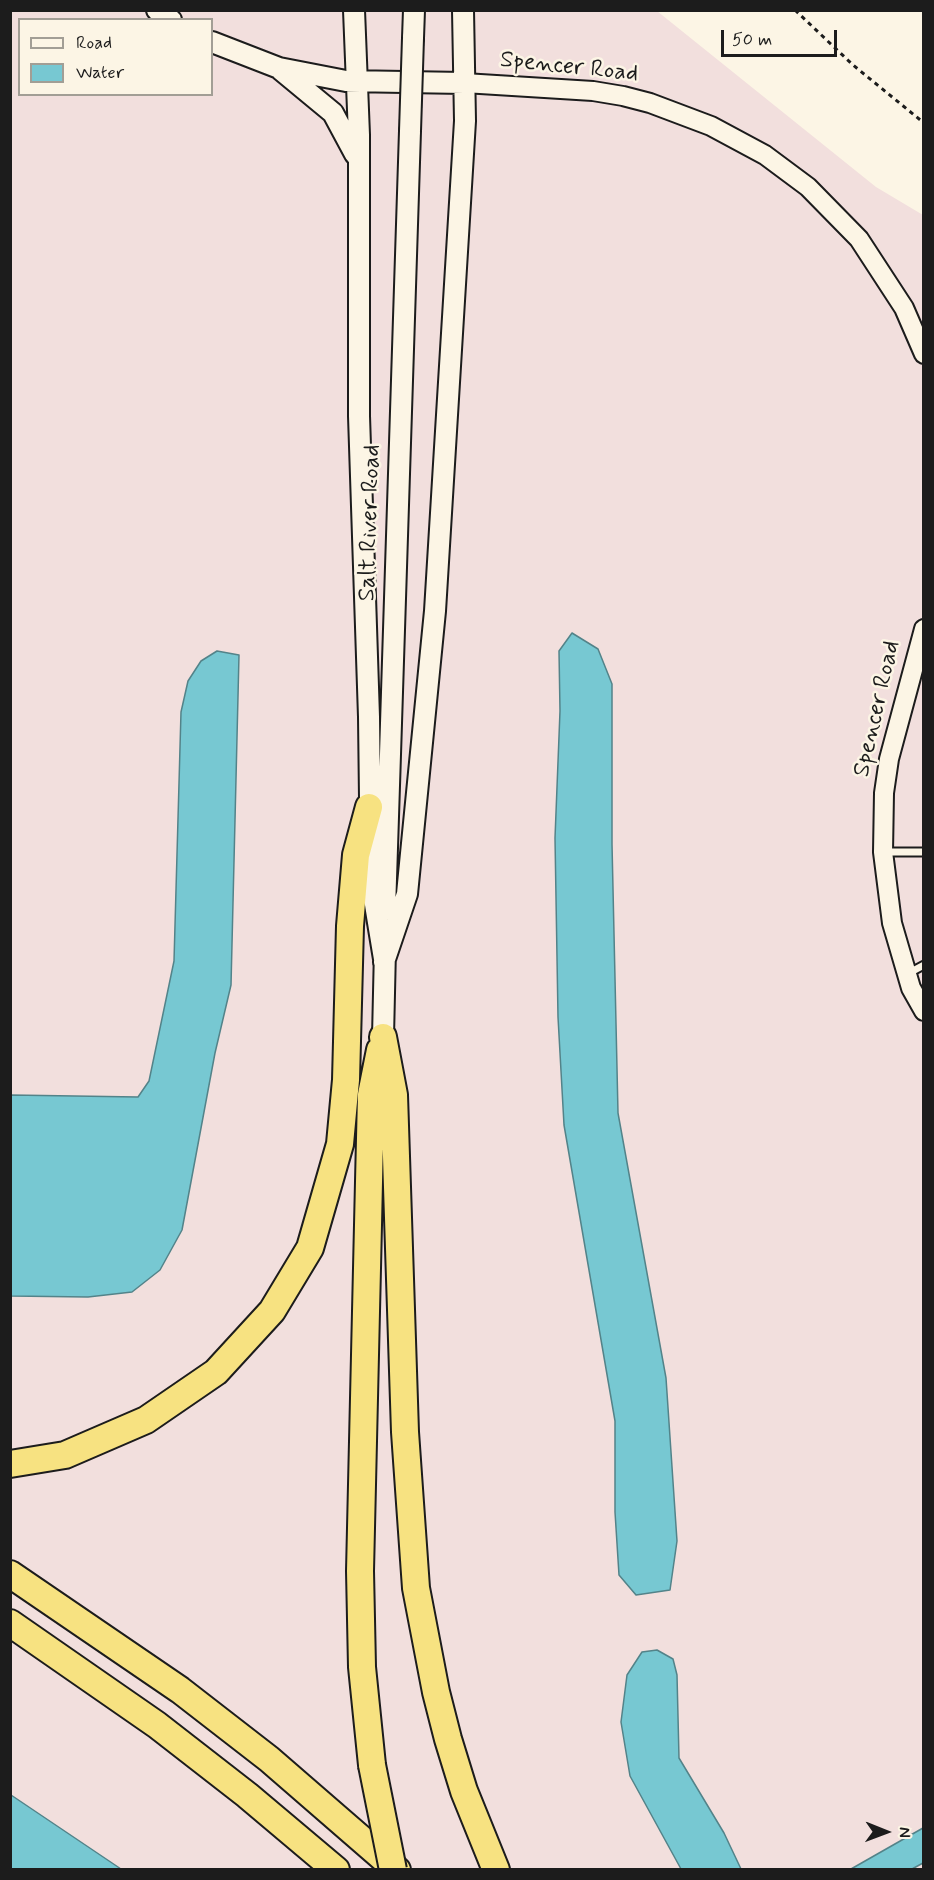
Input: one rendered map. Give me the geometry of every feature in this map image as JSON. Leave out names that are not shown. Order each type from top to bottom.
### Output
[{"type":"highway","points":[[10,1464],[65,1455],[146,1420],[216,1372],[272,1311],[310,1248],[340,1144],[346,1080],[350,926],[356,855],[369,807]]},
{"type":"highway","points":[[383,1037],[371,1095],[360,1571],[362,1667],[372,1765],[395,1869]]},
{"type":"highway","points":[[383,1037],[394,1095],[404,1400],[416,1588],[448,1739],[464,1791],[496,1869]]},
{"type":"highway","points":[[10,1574],[180,1690],[269,1759],[395,1869]]},
{"type":"highway","points":[[10,1623],[157,1725],[247,1795],[336,1869]]},
{"type":"main road","points":[[354,10],[358,160],[358,416],[368,671],[371,880],[384,962]]},
{"type":"main road","name":"Salt River Road","points":[[383,1037],[414,10]]},
{"type":"main road","points":[[384,962],[407,894],[435,611],[465,121],[463,10]]},
{"type":"main road","name":"Spencer Road","points":[[213,42],[279,68],[357,81],[464,83]]},
{"type":"main road","points":[[279,68],[333,113],[344,129],[358,160]]},
{"type":"street","name":"Spencer Road","points":[[464,83],[593,91],[650,102],[711,126],[765,155],[808,187],[859,239],[904,308],[924,354]]},
{"type":"street","name":"Spencer Road","points":[[924,629],[889,759],[884,793],[884,852],[892,923],[907,975],[924,1011]]},
{"type":"lane","points":[[884,852],[924,852]]},
{"type":"lane","points":[[907,975],[924,965]]},
{"type":"path","points":[[795,10],[853,65],[924,123]]},
{"type":"shaded area","points":[[11,11],[657,11],[876,187],[923,215],[923,1869],[11,1870]]},
{"type":"water","points":[[572,633],[598,649],[612,684],[612,844],[618,1113],[666,1378],[677,1541],[670,1590],[636,1595],[619,1575],[615,1512],[615,1421],[564,1125],[558,1017],[555,838],[560,711],[559,651]]},
{"type":"water","points":[[217,651],[239,655],[231,985],[215,1053],[182,1230],[160,1270],[132,1292],[88,1297],[11,1296],[11,1095],[138,1097],[149,1081],[174,961],[181,712],[188,681],[201,661]]},
{"type":"water","points":[[657,1650],[673,1659],[677,1675],[679,1758],[724,1833],[741,1869],[681,1869],[630,1776],[621,1722],[627,1675],[642,1652]]},
{"type":"water","points":[[11,1795],[121,1869],[11,1869]]},
{"type":"water","points":[[923,1828],[923,1863],[912,1869],[851,1869]]}]
